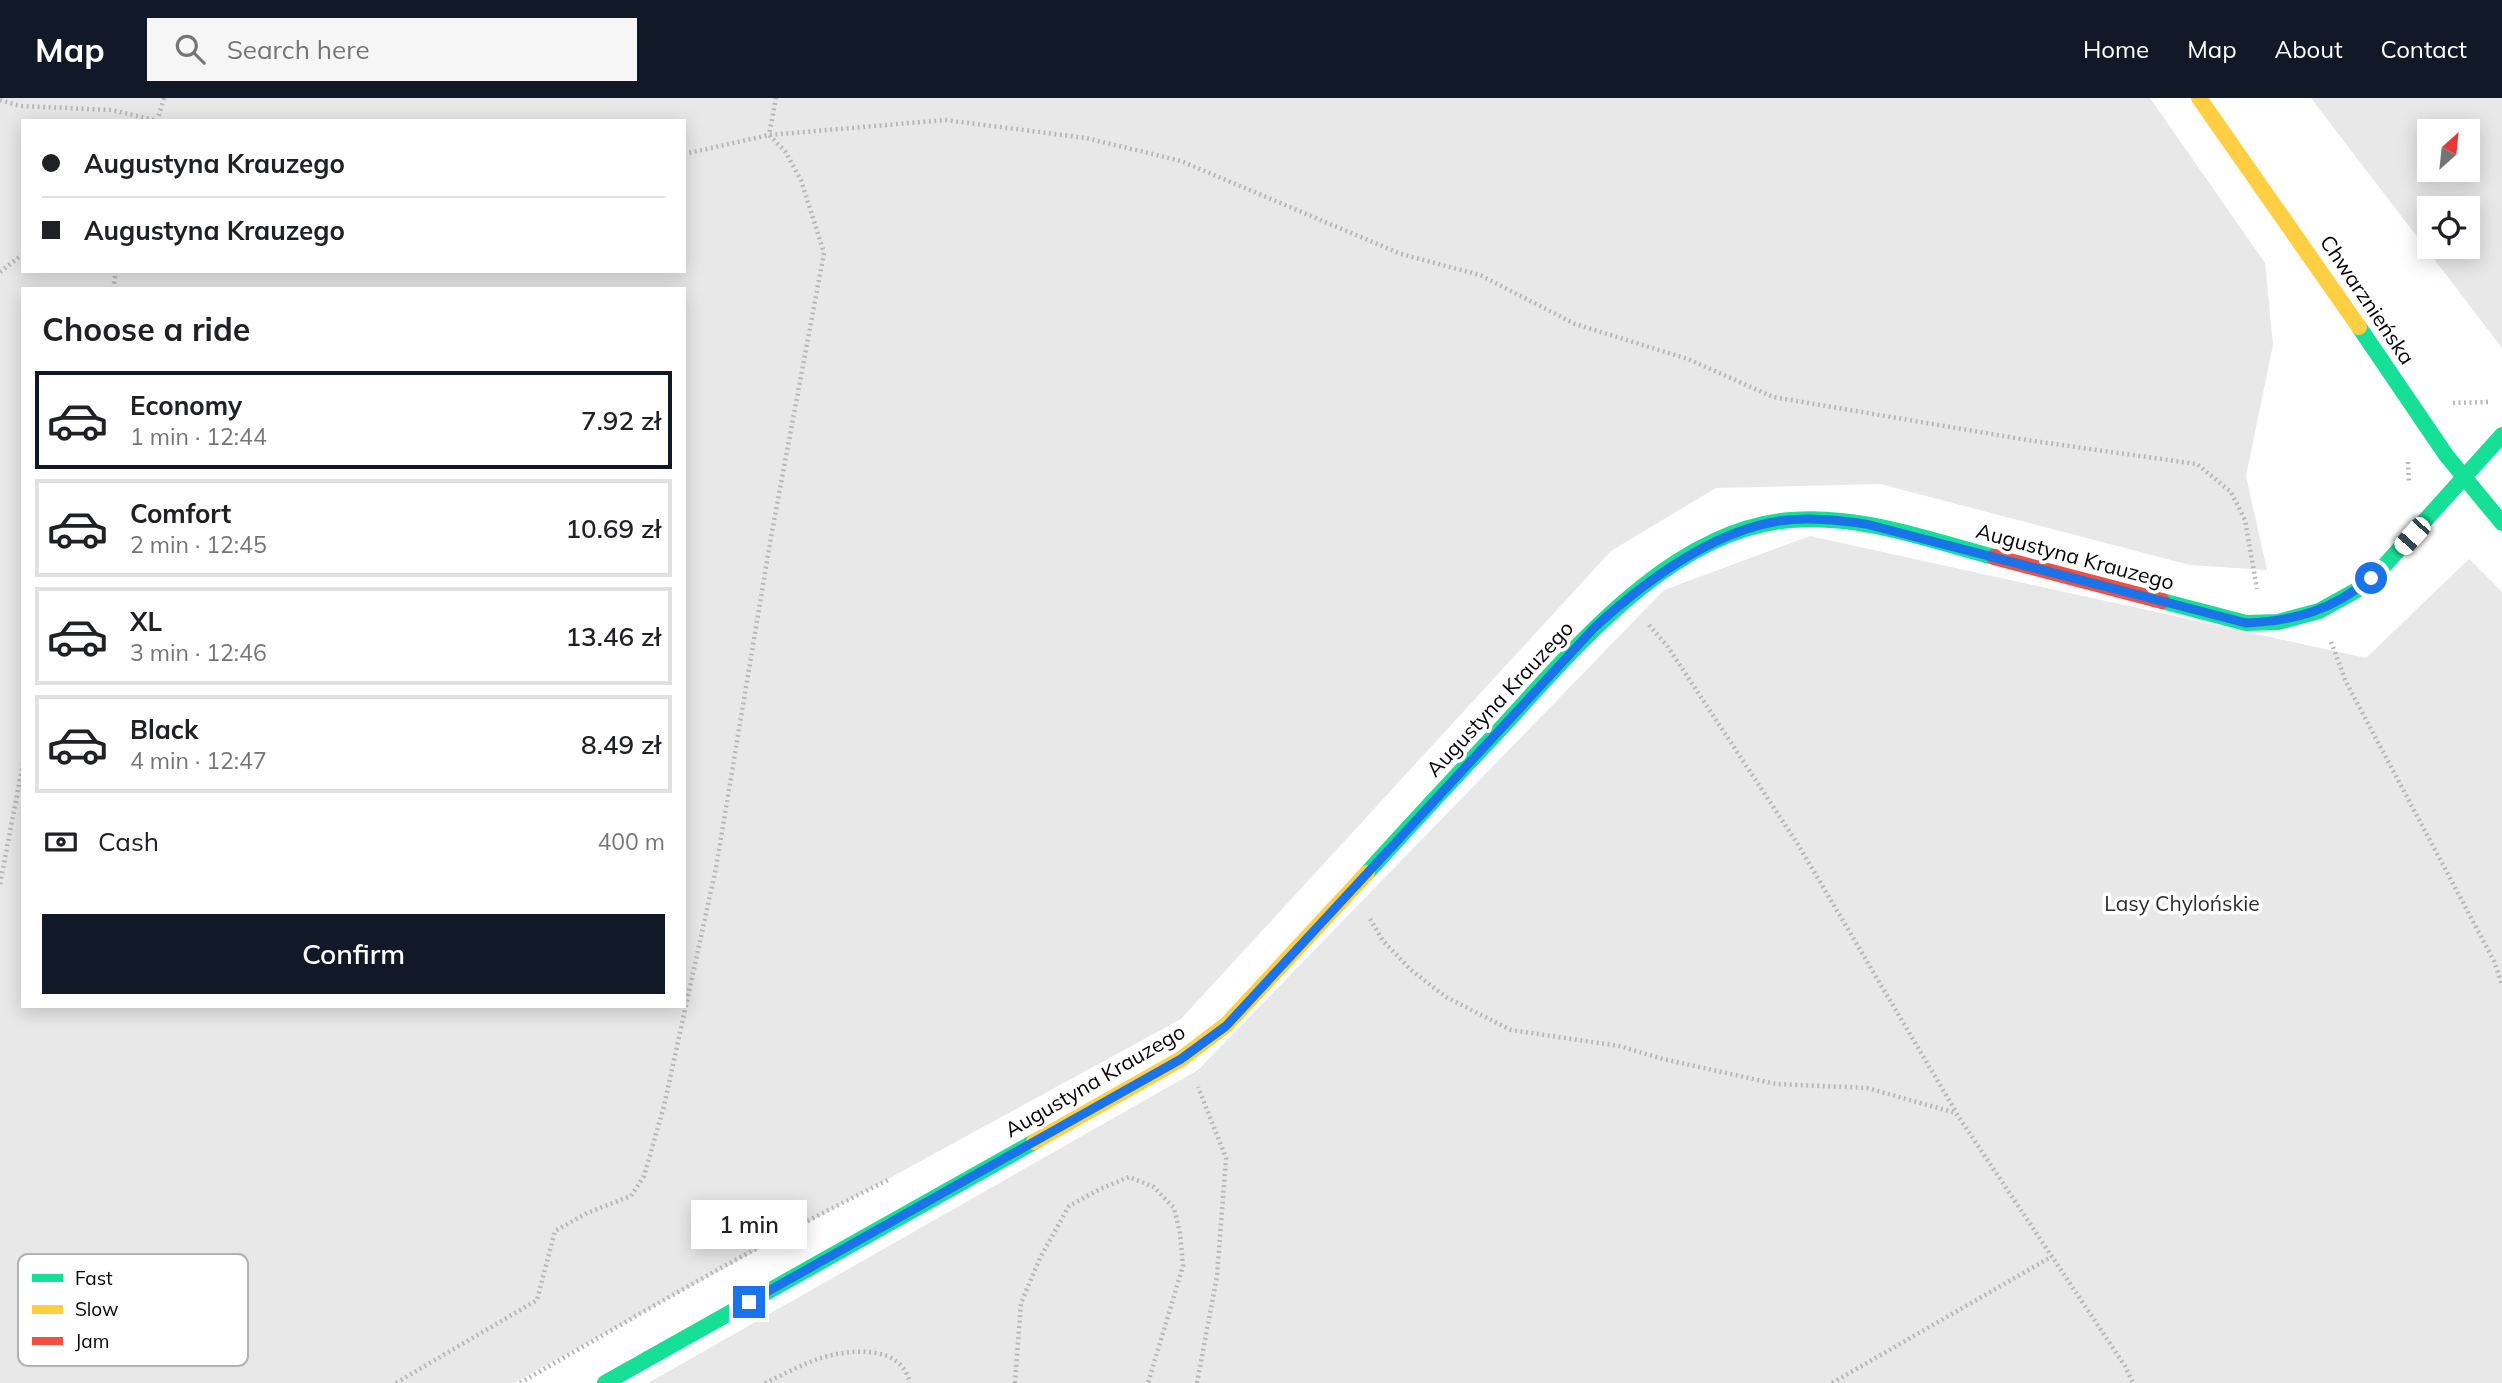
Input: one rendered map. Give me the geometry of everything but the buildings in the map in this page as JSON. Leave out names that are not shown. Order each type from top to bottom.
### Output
[{"type":"street","name":"Chwarznieńska","points":[[2199,98],[2285,216],[2464,477],[2502,523]]},
{"type":"street","name":"Augustyna Krauzego","points":[[605,1383],[1181,1059],[1226,1026],[1594,628],[1626,598],[1694,553],[1739,533],[1779,521],[1828,519],[1866,524],[2246,623],[2278,622],[2319,611],[2357,590],[2384,566],[2502,435]]},
{"type":"path","points":[[158,119],[163,98]]},
{"type":"path","points":[[769,135],[776,98]]},
{"type":"path","points":[[0,100],[20,106],[112,110],[150,119]]},
{"type":"path","points":[[686,153],[769,135],[945,120],[1086,138],[1181,161],[1401,254],[1480,275],[1576,324],[1688,359],[1773,397],[2033,441],[2197,464],[2231,492],[2245,520],[2258,593]]},
{"type":"path","points":[[686,1005],[716,868],[771,537],[824,253],[802,180],[785,151],[769,135]]},
{"type":"path","points":[[0,272],[21,256]]},
{"type":"path","points":[[2454,402],[2488,401]]},
{"type":"path","points":[[2408,454],[2409,487]]},
{"type":"path","points":[[1626,598],[1668,647],[1797,843],[1956,1113],[2126,1366],[2133,1383]]},
{"type":"path","points":[[2319,611],[2346,682],[2494,961],[2502,985]]},
{"type":"path","points":[[0,884],[21,775]]},
{"type":"path","points":[[1352,891],[1383,941],[1411,970],[1446,997],[1511,1030],[1619,1046],[1663,1059],[1776,1084],[1867,1088],[1956,1113]]},
{"type":"path","points":[[396,1383],[537,1300],[555,1231],[587,1213],[631,1196],[644,1176],[664,1106],[685,1008]]},
{"type":"path","points":[[1181,1059],[1199,1089],[1226,1158],[1217,1276],[1197,1383]]},
{"type":"path","points":[[1015,1383],[1021,1303],[1040,1258],[1069,1206],[1129,1177],[1154,1187],[1174,1208],[1180,1233],[1182,1266],[1148,1383]]},
{"type":"path","points":[[1832,1383],[2051,1257]]},
{"type":"path","points":[[765,1383],[821,1358],[866,1350],[893,1359],[908,1374],[910,1383]]},
{"type":"green space","points":[[0,98],[2150,98],[2265,263],[2273,345],[2246,476],[2267,570],[2190,565],[1880,484],[1716,488],[1611,551],[1181,1019],[514,1383],[0,1383]]},
{"type":"green space","points":[[2311,98],[2502,98],[2502,348],[2434,259],[2480,259],[2480,196],[2417,196],[2417,237]]},
{"type":"green space","name":"Lasy Chylońskie","points":[[1810,536],[2366,658],[2469,559],[2502,592],[2502,1383],[648,1383],[1198,1070],[1664,590]]},
{"type":"traffic: fast","points":[[2359,327],[2446,455],[2502,523]]},
{"type":"traffic: fast","points":[[2162,601],[2246,623],[2278,622],[2319,611],[2357,590],[2384,566],[2502,435]]},
{"type":"traffic: fast","points":[[1367,873],[1596,627],[1668,567],[1707,544],[1748,528],[1791,520],[1817,519],[1894,530],[1994,557]]},
{"type":"traffic: fast","points":[[605,1383],[1034,1142]]},
{"type":"traffic: slow","points":[[2199,98],[2359,327]]},
{"type":"traffic: slow","points":[[1034,1142],[1181,1059],[1226,1025],[1367,873]]},
{"type":"traffic: jam","points":[[1994,557],[2162,601]]},
{"type":"route","points":[[749,1302],[1181,1059],[1226,1026],[1594,628],[1626,598],[1694,553],[1739,533],[1779,521],[1828,519],[1866,524],[2246,623],[2278,622],[2319,611],[2357,590],[2371,578]]}]
